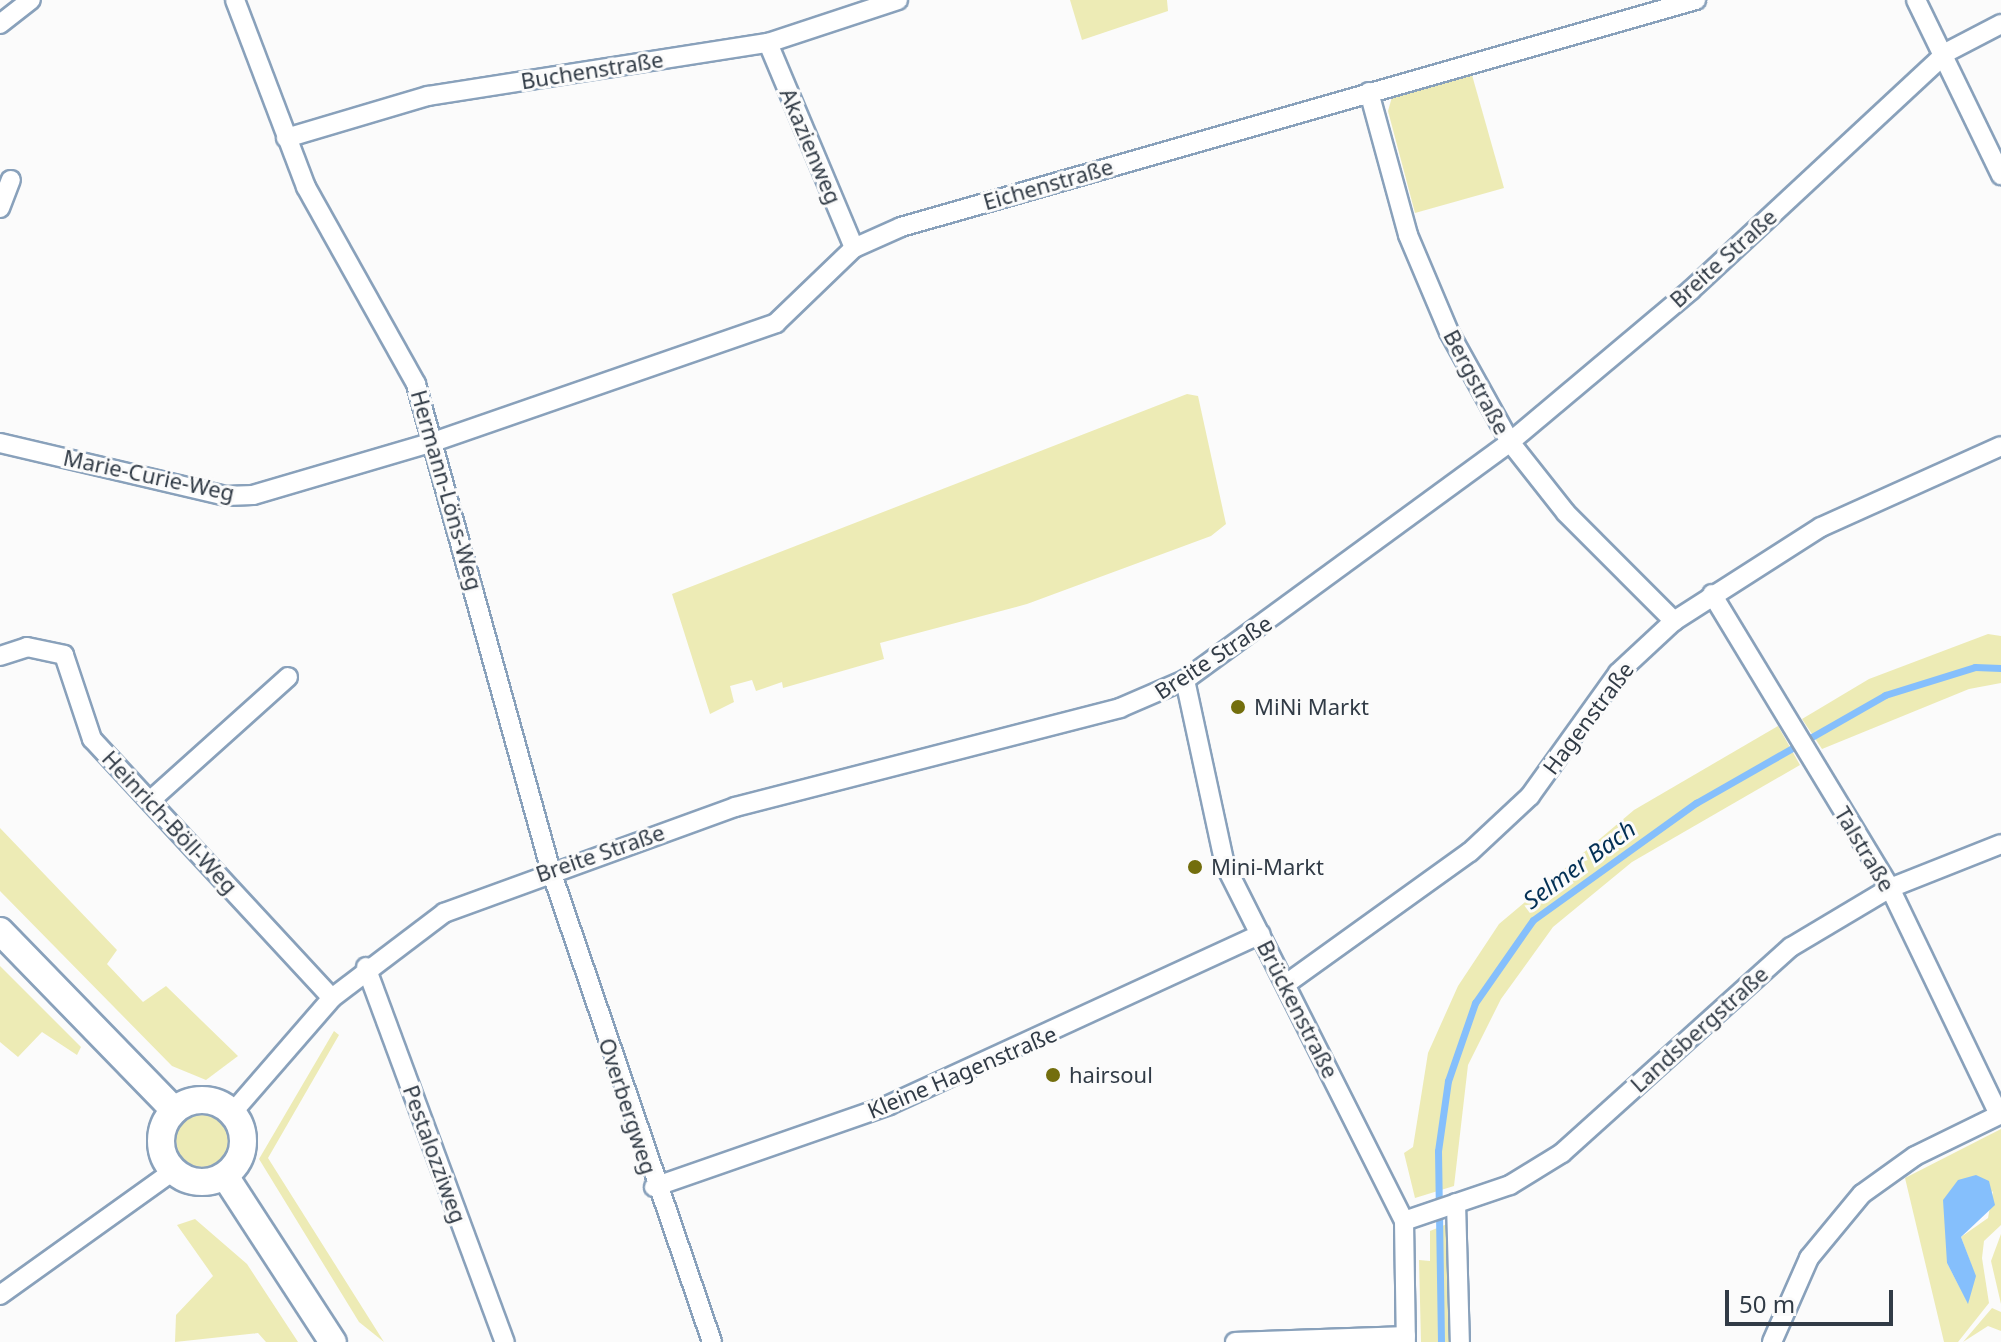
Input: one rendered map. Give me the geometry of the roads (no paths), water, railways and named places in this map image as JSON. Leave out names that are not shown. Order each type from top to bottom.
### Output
[{"type":"main road","points":[[0,931],[174,1110]]},
{"type":"main road","points":[[204,1100],[232,1113],[243,1147],[225,1176],[198,1183],[173,1171],[160,1140],[174,1110],[204,1100]]},
{"type":"main road","points":[[225,1176],[333,1342]]},
{"type":"street","points":[[0,24],[31,0]]},
{"type":"street","name":"Hermann-Löns-Weg","points":[[235,0],[306,187],[392,330],[436,441],[550,868]]},
{"type":"street","name":"Buchenstraße","points":[[286,138],[428,96],[768,43],[898,0]]},
{"type":"street","name":"Eichenstraße","points":[[436,441],[776,323],[854,248],[901,227],[1696,0]]},
{"type":"street","points":[[1916,0],[1947,52],[2001,175]]},
{"type":"street","name":"Breite Straße","points":[[232,1113],[332,998],[366,967],[444,913],[550,868],[735,807],[1120,708],[1185,680],[1510,442],[1691,290],[1947,52],[2001,24]]},
{"type":"street","name":"Akazienweg","points":[[768,43],[854,248]]},
{"type":"street","name":"Bergstraße","points":[[1369,92],[1408,235],[1449,332],[1510,442],[1575,523],[1674,621]]},
{"type":"street","points":[[0,208],[11,180]]},
{"type":"street","name":"Marie-Curie-Weg","points":[[0,443],[226,496],[253,495],[436,441]]},
{"type":"street","name":"Hagenstraße","points":[[1286,984],[1470,852],[1530,796],[1618,673],[1674,621],[1821,527],[2001,446]]},
{"type":"street","name":"Talstraße","points":[[1712,594],[1890,888],[2000,1114]]},
{"type":"street","name":"Heinrich-Böll-Weg","points":[[0,641],[64,655],[92,739],[332,998]]},
{"type":"street","points":[[0,656],[27,647]]},
{"type":"street","points":[[151,800],[288,677]]},
{"type":"street","name":"Brückenstraße","points":[[1185,680],[1225,865],[1412,1219],[1406,1339],[1235,1342]]},
{"type":"street","name":"Landsbergstraße","points":[[1412,1219],[1510,1185],[1562,1153],[1791,947],[1890,888],[2001,844]]},
{"type":"street","name":"Overbergweg","points":[[550,868],[654,1187],[712,1342]]},
{"type":"street","name":"Kleine Hagenstraße","points":[[654,1187],[903,1099],[1261,934]]},
{"type":"street","name":"Pestalozziweg","points":[[366,967],[505,1342]]},
{"type":"street","points":[[1772,1342],[1809,1258],[1862,1194],[1915,1156],[2000,1114]]},
{"type":"street","points":[[0,1295],[173,1171]]},
{"type":"street","points":[[1450,1205],[1460,1342]]},
{"type":"water","points":[[1976,1175],[1989,1181],[1995,1205],[1961,1237],[1976,1276],[1968,1304],[1947,1263],[1943,1200],[1958,1180]]},
{"type":"waterway","name":"Selmer Bach","points":[[1441,1342],[1438,1151],[1448,1081],[1475,1003],[1533,920],[1696,803],[1885,695],[1975,667],[2001,668]]},
{"type":"place","name":"MiNi Markt","points":[[1238,707]]},
{"type":"place","name":"Mini-Markt","points":[[1195,867]]},
{"type":"place","name":"hairsoul","points":[[1053,1075]]}]
